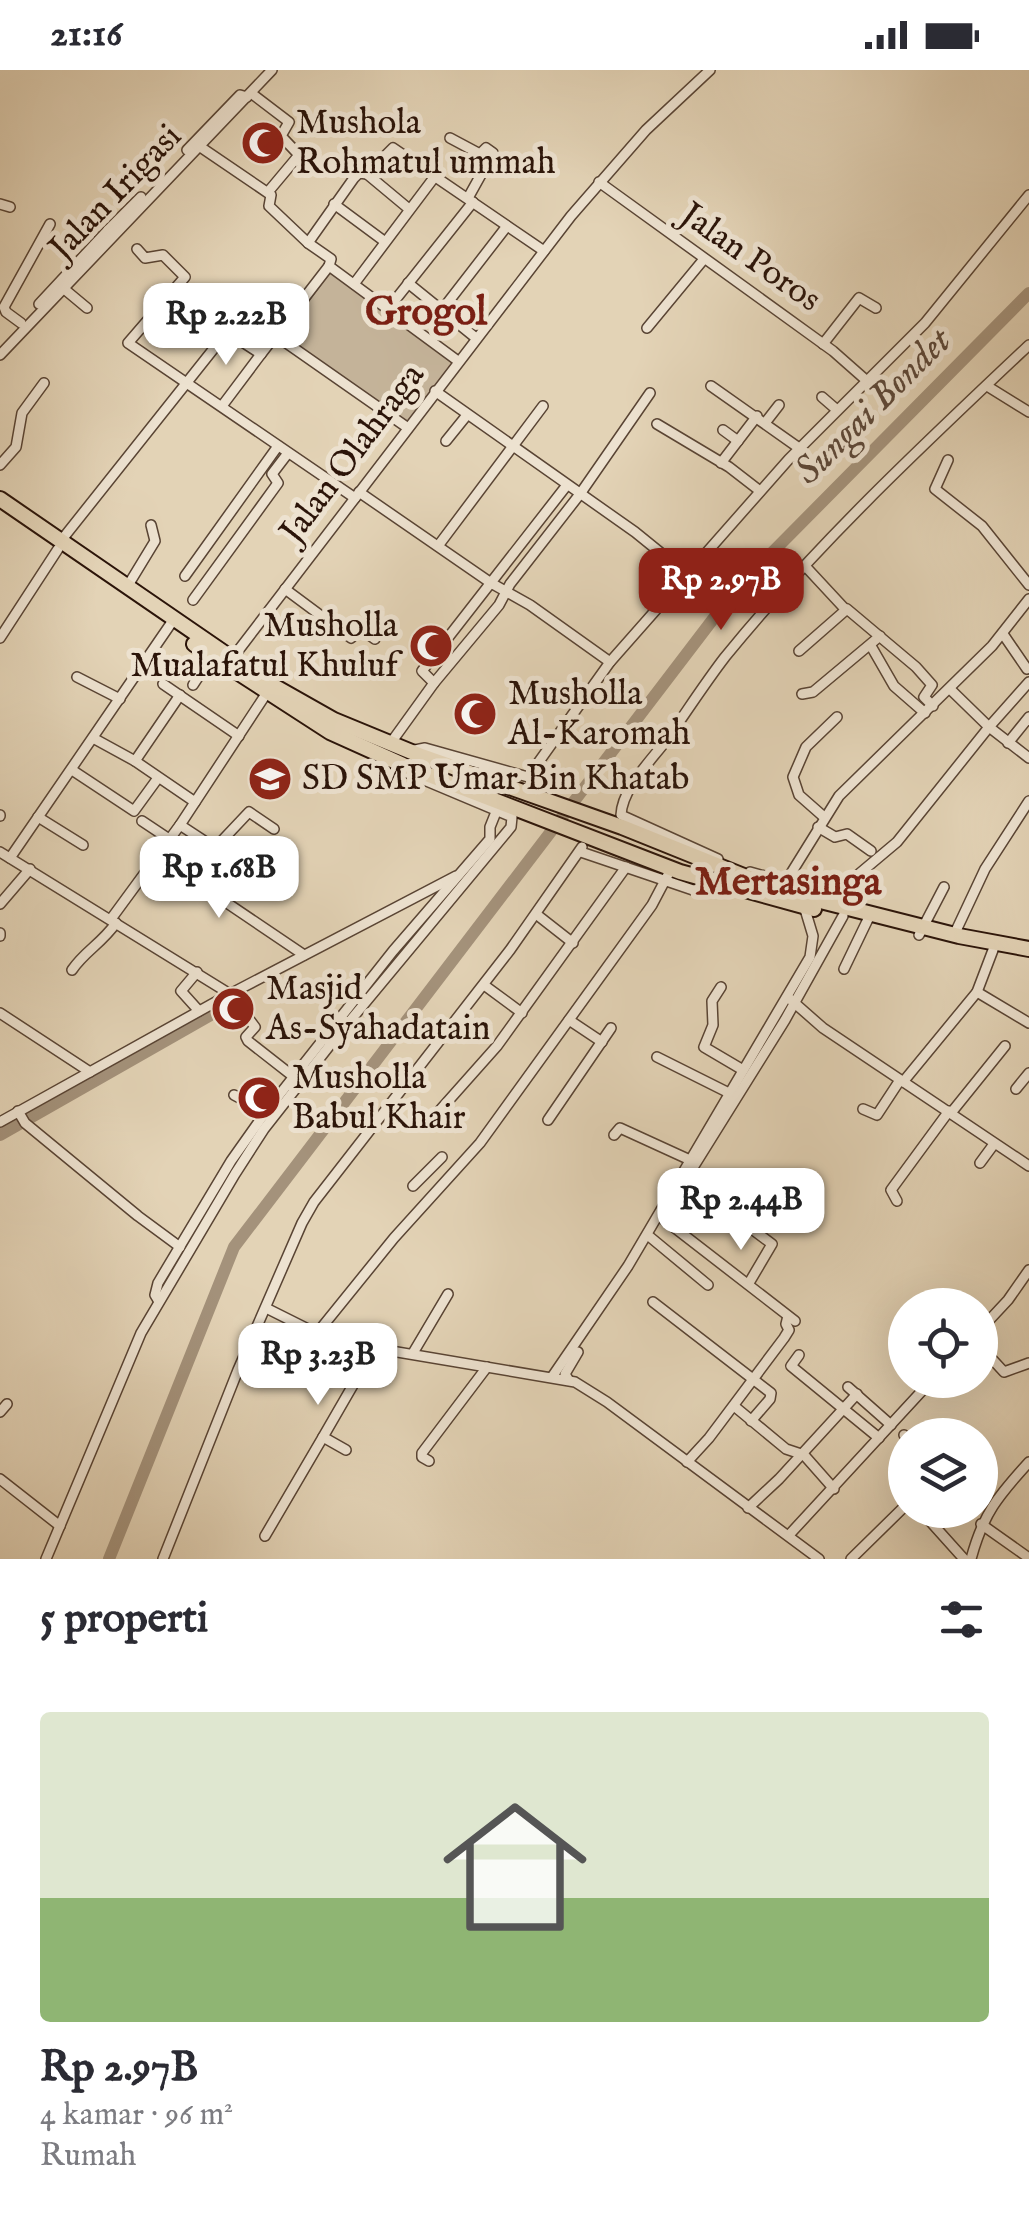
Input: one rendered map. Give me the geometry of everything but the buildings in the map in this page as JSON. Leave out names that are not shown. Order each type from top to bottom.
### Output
[{"type":"highway","points":[[0,500],[63,548],[269,689],[583,845],[669,874],[804,902],[1029,957]]},
{"type":"highway","points":[[0,511],[26,522]]},
{"type":"highway","points":[[63,548],[128,588],[212,656],[230,663]]},
{"type":"highway","points":[[389,750],[410,752],[783,886],[804,902]]},
{"type":"highway","points":[[920,931],[954,935],[986,946],[1029,949]]},
{"type":"street","points":[[0,346],[272,70]]},
{"type":"street","name":"Jalan Olahraga","points":[[230,663],[599,182],[646,130],[710,70]]},
{"type":"street","points":[[246,95],[288,122],[281,136],[299,155],[268,192]]},
{"type":"street","name":"Jalan Irigasi","points":[[171,171],[199,146],[212,128]]},
{"type":"street","points":[[388,308],[470,200],[493,153],[486,148],[480,154],[450,138]]},
{"type":"street","points":[[199,146],[268,192],[272,197],[269,206],[331,259],[330,266],[222,406]]},
{"type":"street","points":[[308,243],[358,175],[366,174],[394,148],[544,251]]},
{"type":"street","points":[[366,174],[409,208]]},
{"type":"street","points":[[354,284],[436,175]]},
{"type":"street","name":"Jalan Poros","points":[[599,182],[823,344],[867,381]]},
{"type":"street","points":[[410,752],[425,748],[528,777],[610,662],[760,491],[925,323],[1029,195]]},
{"type":"street","points":[[334,204],[384,241]]},
{"type":"street","points":[[21,323],[4,307],[50,224]]},
{"type":"street","points":[[442,310],[507,226]]},
{"type":"street","name":"Jalan Irigasi","points":[[0,355],[64,288],[110,232]]},
{"type":"street","points":[[137,248],[145,258],[163,255],[186,277],[127,342],[288,453],[438,546],[610,662]]},
{"type":"street","points":[[648,328],[704,259]]},
{"type":"street","points":[[330,266],[458,361]]},
{"type":"street","points":[[408,283],[476,338]]},
{"type":"street","points":[[64,288],[87,308]]},
{"type":"street","points":[[823,344],[859,298],[876,308]]},
{"type":"street","points":[[0,638],[63,548],[228,332],[238,315],[223,301]]},
{"type":"street","points":[[228,332],[260,354]]},
{"type":"street","points":[[275,335],[408,428]]},
{"type":"street","points":[[1029,345],[806,568],[723,660],[635,782],[620,812],[783,886],[821,822],[853,780],[1004,634],[1029,599]]},
{"type":"street","points":[[0,464],[16,447],[22,413],[44,383]]},
{"type":"street","points":[[712,386],[800,448]]},
{"type":"street","points":[[987,386],[1029,412]]},
{"type":"street","points":[[436,392],[688,574]]},
{"type":"street","points":[[46,1559],[118,1382],[158,1300],[264,1129],[401,958],[506,836],[512,817],[404,772],[389,750],[434,683],[508,592],[510,584],[580,494],[650,393]]},
{"type":"street","points":[[822,397],[837,410]]},
{"type":"street","points":[[722,463],[738,441],[779,405]]},
{"type":"street","points":[[438,546],[543,406]]},
{"type":"street","points":[[446,442],[467,414]]},
{"type":"street","points":[[657,424],[760,491]]},
{"type":"street","points":[[723,430],[738,441]]},
{"type":"street","points":[[185,576],[278,446]]},
{"type":"street","points":[[193,600],[278,484],[272,474],[288,453]]},
{"type":"street","points":[[948,460],[935,490],[982,526],[1029,585]]},
{"type":"street","points":[[434,683],[422,672],[566,485]]},
{"type":"street","points":[[128,588],[155,541],[151,525]]},
{"type":"street","points":[[806,568],[845,609],[930,683],[932,688],[924,697],[929,710]]},
{"type":"street","points":[[285,589],[350,638],[362,630],[375,639]]},
{"type":"street","points":[[799,650],[845,609]]},
{"type":"street","points":[[0,613],[12,620]]},
{"type":"street","points":[[172,623],[72,770],[5,855],[231,996],[255,1027],[246,1037],[248,1041],[294,1077]]},
{"type":"street","points":[[1004,634],[1027,669]]},
{"type":"street","points":[[802,694],[813,692],[880,636]]},
{"type":"street","points":[[871,646],[904,698],[929,710]]},
{"type":"street","points":[[193,685],[212,656]]},
{"type":"street","points":[[77,678],[120,698]]},
{"type":"street","points":[[559,1378],[791,1000],[846,884],[896,842],[988,725],[1029,682]]},
{"type":"street","points":[[164,684],[239,736]]},
{"type":"street","points":[[950,688],[1029,758]]},
{"type":"street","points":[[72,970],[81,957],[103,942],[156,854],[180,825],[269,689]]},
{"type":"street","points":[[135,761],[180,695]]},
{"type":"street","points":[[836,717],[806,746],[793,777],[800,795],[835,837],[847,834],[871,850]]},
{"type":"street","points":[[1008,742],[1029,717]]},
{"type":"street","points":[[94,738],[195,802]]},
{"type":"street","points":[[72,770],[133,811],[158,778]]},
{"type":"street","points":[[954,935],[985,870],[1029,801]]},
{"type":"street","points":[[180,825],[215,848],[250,811],[274,829]]},
{"type":"street","points":[[158,1300],[154,1293],[158,1283],[231,1161],[274,1102],[485,842],[484,834],[496,812]]},
{"type":"street","points":[[38,817],[83,845]]},
{"type":"street","points":[[142,821],[168,839]]},
{"type":"street","points":[[163,1559],[292,1240],[314,1202],[484,985],[583,845],[626,866],[669,874],[480,1143],[379,1255],[317,1335],[298,1376],[287,1374]]},
{"type":"street","points":[[156,854],[304,955]]},
{"type":"street","points":[[425,1127],[459,1096],[626,866]]},
{"type":"street","points":[[0,904],[30,870]]},
{"type":"street","points":[[0,1122],[20,1115],[199,1011],[458,874]]},
{"type":"street","points":[[920,931],[944,887]]},
{"type":"street","points":[[791,1000],[814,943],[804,902]]},
{"type":"street","points":[[536,914],[573,943]]},
{"type":"street","points":[[844,969],[869,918]]},
{"type":"street","points":[[862,1110],[877,1115],[978,992],[986,946]]},
{"type":"street","points":[[197,972],[180,991],[199,1011]]},
{"type":"street","points":[[484,985],[522,1013]]},
{"type":"street","points":[[721,988],[712,1001],[713,1025],[704,1046],[745,1075]]},
{"type":"street","points":[[978,992],[1029,1024]]},
{"type":"street","points":[[791,1000],[823,1028],[1029,1166]]},
{"type":"street","points":[[0,1013],[90,1072]]},
{"type":"street","points":[[568,1020],[602,1042]]},
{"type":"street","points":[[548,1120],[611,1028]]},
{"type":"street","points":[[897,1201],[891,1190],[1005,1046]]},
{"type":"street","points":[[657,1057],[729,1093]]},
{"type":"street","points":[[1016,1089],[1029,1073]]},
{"type":"street","points":[[574,1353],[662,1218],[729,1093],[745,1075]]},
{"type":"street","points":[[234,1095],[253,1106],[274,1102]]},
{"type":"street","points":[[20,1115],[138,1216],[180,1246]]},
{"type":"street","points":[[614,1136],[620,1128],[691,1161]]},
{"type":"street","points":[[980,1164],[994,1144]]},
{"type":"street","points":[[413,1186],[442,1157]]},
{"type":"street","points":[[428,1171],[442,1186]]},
{"type":"street","points":[[726,1208],[772,1244],[749,1283]]},
{"type":"street","points":[[662,1218],[792,1319],[786,1324],[790,1330],[754,1380],[686,1462]]},
{"type":"street","points":[[650,1237],[708,1285]]},
{"type":"street","points":[[998,1311],[1029,1270]]},
{"type":"street","points":[[412,1353],[448,1294]]},
{"type":"street","points":[[653,1302],[772,1395],[751,1421]]},
{"type":"street","points":[[266,1308],[332,1341],[559,1378],[587,1387],[819,1559]]},
{"type":"street","points":[[265,1536],[375,1347]]},
{"type":"street","points":[[798,1354],[791,1366],[879,1438]]},
{"type":"street","points":[[998,1366],[1004,1372],[1029,1363]]},
{"type":"street","points":[[428,1461],[422,1453],[487,1367]]},
{"type":"street","points":[[848,1386],[888,1422]]},
{"type":"street","points":[[748,1508],[857,1394]]},
{"type":"street","points":[[897,1418],[916,1398]]},
{"type":"street","points":[[734,1406],[786,1449],[800,1454],[834,1489]]},
{"type":"street","points":[[789,1536],[888,1428]]},
{"type":"street","points":[[323,1437],[346,1450]]},
{"type":"street","points":[[998,1497],[1029,1462]]},
{"type":"street","points":[[0,1479],[60,1526]]},
{"type":"street","points":[[851,1559],[888,1523]]},
{"type":"street","points":[[938,1528],[970,1559],[980,1528]]},
{"type":"street","points":[[990,1528],[1029,1558]]},
{"type":"shaded area","points":[[331,270],[455,361],[408,426],[283,335]]},
{"type":"waterway","name":"Sungai Bondet","points":[[109,1559],[234,1247],[736,589],[1029,293]]},
{"type":"waterway","points":[[0,1135],[223,1008]]},
{"type":"place","name":"Mushola Rohmatul ummah","points":[[263,143]]},
{"type":"place","name":"Musholla Mualafatul Khuluf","points":[[431,646]]},
{"type":"place","name":"Musholla Al-Karomah","points":[[475,714]]},
{"type":"place","name":"SD SMP Umar Bin Khatab","points":[[270,779]]},
{"type":"place","name":"Masjid As-Syahadatain","points":[[233,1009]]},
{"type":"place","name":"Musholla Babul Khair","points":[[259,1098]]},
{"type":"district","name":"Grogol","points":[[426,313]]},
{"type":"district","name":"Mertasinga","points":[[788,883]]}]
